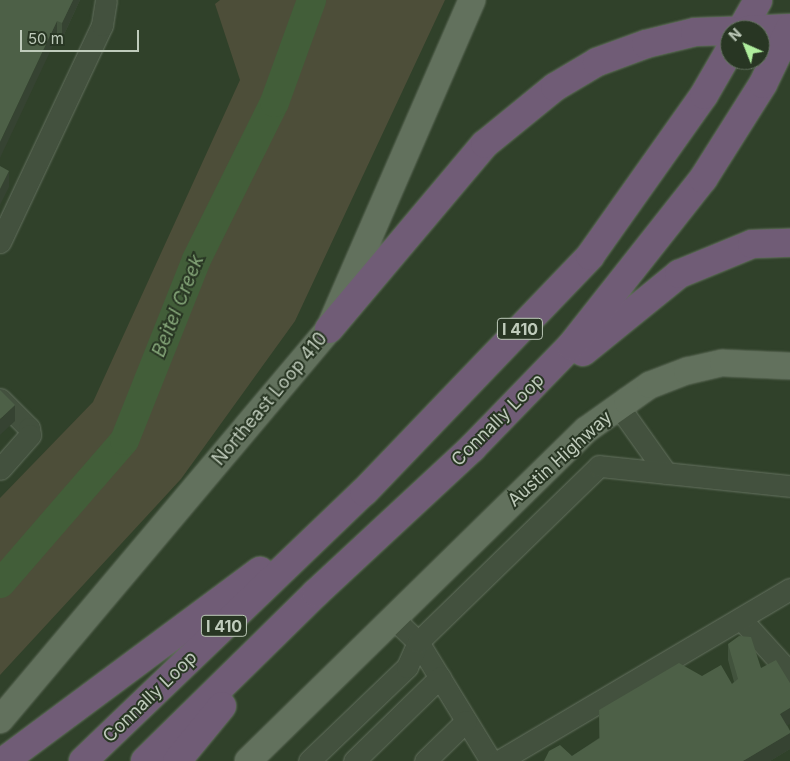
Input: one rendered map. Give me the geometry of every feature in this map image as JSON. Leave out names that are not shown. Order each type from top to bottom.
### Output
[{"type":"highway","points":[[747,20],[758,0]]},
{"type":"highway","points":[[770,29],[790,28]]},
{"type":"highway","name":"Connally Loop","points":[[145,761],[316,593],[472,448],[571,346],[703,180],[763,84],[790,28]]},
{"type":"highway","points":[[330,329],[485,144],[555,86],[598,62],[646,44],[695,32],[720,31]]},
{"type":"highway","name":"Connally Loop","points":[[83,761],[364,492],[590,256],[704,96],[720,68]]},
{"type":"highway","points":[[472,448],[632,309],[679,274],[752,244],[790,243]]},
{"type":"highway","points":[[4,761],[364,492]]},
{"type":"highway","points":[[177,761],[316,593]]},
{"type":"main road","name":"Northeast Loop 410","points":[[0,720],[330,329],[472,0]]},
{"type":"main road","name":"Austin Highway","points":[[393,618],[586,430],[650,386],[687,371],[723,363],[790,366]]},
{"type":"main road","points":[[248,761],[393,618]]},
{"type":"lane","points":[[0,242],[102,25],[106,0]]},
{"type":"lane","points":[[0,399],[29,428],[30,435],[0,469]]},
{"type":"lane","points":[[619,407],[666,473]]},
{"type":"lane","points":[[309,761],[407,667],[418,642],[599,466],[790,486]]},
{"type":"lane","points":[[498,761],[790,589]]},
{"type":"lane","points":[[393,618],[418,642],[491,761]]},
{"type":"lane","points":[[742,619],[790,673]]},
{"type":"lane","points":[[354,761],[440,678]]},
{"type":"lane","points":[[425,761],[466,721]]},
{"type":"green space","points":[[220,0],[445,0],[295,321],[181,479],[0,675],[0,498],[93,402],[240,80],[215,4]]},
{"type":"building","points":[[0,0],[73,0],[62,23],[57,21],[0,142]]},
{"type":"building","points":[[0,166],[9,171],[0,189]]},
{"type":"building","points":[[0,390],[15,405],[0,419]]},
{"type":"building","points":[[739,636],[751,637],[761,668],[776,660],[790,683],[790,708],[780,714],[790,733],[743,761],[544,761],[549,751],[560,745],[572,756],[600,738],[599,710],[679,663],[702,676],[721,665],[732,684],[738,679],[728,644]]},
{"type":"waterway","name":"Beitel Creek","points":[[0,583],[124,440],[196,259],[274,102],[311,0]]}]
